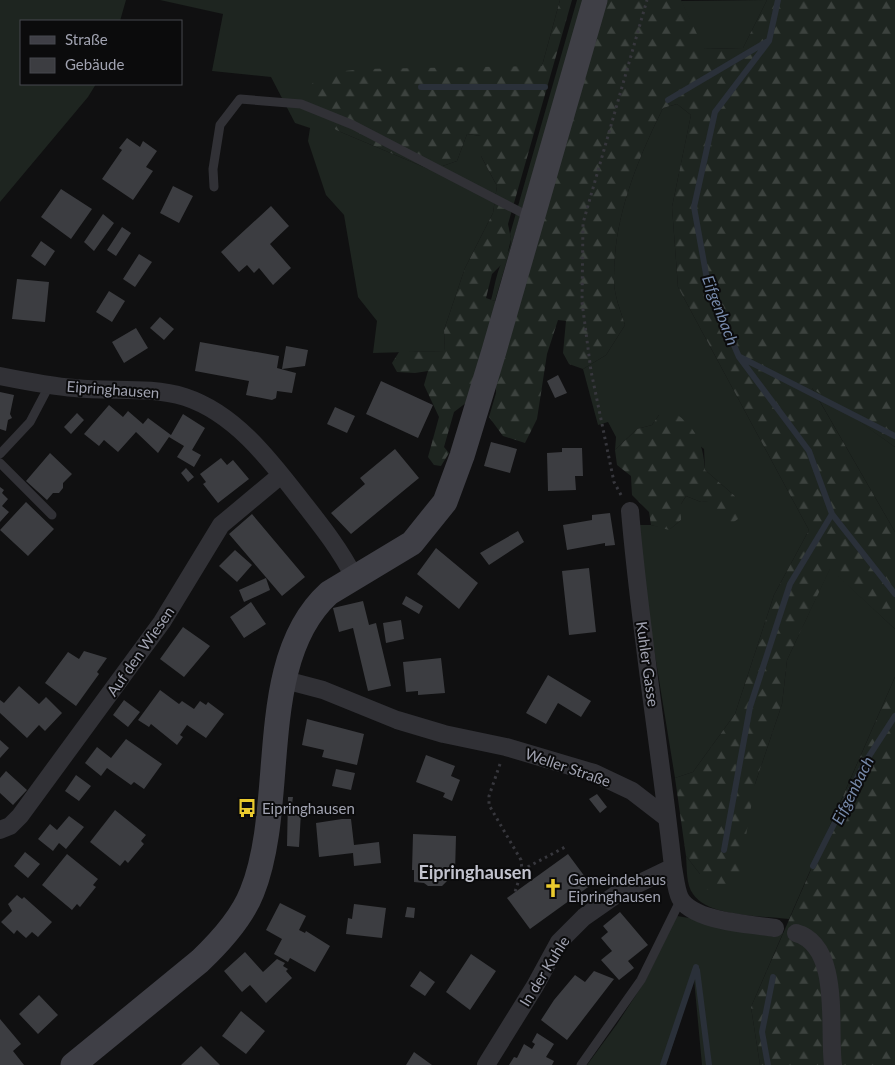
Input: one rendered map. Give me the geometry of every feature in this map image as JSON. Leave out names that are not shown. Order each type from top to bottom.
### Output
[{"type":"main road","points":[[73,1065],[212,949],[247,903],[260,870],[266,840],[281,702],[295,644],[312,613],[329,592],[412,542],[445,502],[462,456],[494,351],[595,0]]},
{"type":"street","name":"Eipringhausen","points":[[0,376],[76,388],[140,389],[184,397],[206,405],[244,433],[281,475],[333,542],[354,577]]},
{"type":"street","name":"Auf den Wiesen","points":[[0,830],[10,826],[20,816],[162,622],[221,525],[281,475]]},
{"type":"street","name":"Kuhler Gasse","points":[[630,510],[636,584],[668,818]]},
{"type":"street","name":"Weller Straße","points":[[285,680],[323,690],[397,720],[444,734],[506,747],[594,774],[632,791],[668,818]]},
{"type":"street","points":[[668,818],[673,868],[680,899],[694,911],[712,918],[775,928]]},
{"type":"street","name":"In der Kuhle","points":[[486,1065],[535,986],[559,942],[584,917],[617,894],[673,868]]},
{"type":"street","points":[[796,933],[807,936],[822,959],[832,995],[830,1045],[833,1065]]},
{"type":"lane","points":[[214,187],[213,169],[220,125],[240,99],[301,104],[353,125],[532,219]]},
{"type":"lane","points":[[0,454],[30,422],[50,384]]},
{"type":"lane","points":[[0,463],[52,515]]},
{"type":"lane","points":[[581,1065],[641,980],[680,899]]},
{"type":"path","points":[[630,510],[614,482],[591,371],[582,302],[583,223],[647,0]]},
{"type":"path","points":[[506,747],[489,796],[489,805],[521,860],[522,870],[516,892]]},
{"type":"path","points":[[522,870],[567,846]]},
{"type":"green space","points":[[0,0],[126,0],[120,20],[20,20],[20,85],[95,85],[88,97],[0,202]]},
{"type":"green space","points":[[160,0],[560,0],[542,66],[336,130],[431,170],[457,161],[467,134],[481,136],[481,156],[497,186],[493,213],[465,268],[444,330],[445,351],[373,353],[377,321],[358,297],[344,215],[326,195],[308,141],[310,128],[295,123],[271,77],[212,71],[223,14]]},
{"type":"green space","points":[[560,0],[572,0],[508,224],[511,239],[506,260],[492,274],[486,298],[515,308],[607,0],[681,0],[704,49],[743,48],[767,0],[895,0],[895,447],[812,388],[895,532],[895,629],[830,569],[787,660],[782,704],[755,784],[739,876],[724,891],[705,889],[700,874],[686,856],[675,778],[693,772],[735,714],[774,595],[809,530],[678,287],[672,207],[691,115],[677,104],[663,108],[635,171],[622,214],[615,258],[615,292],[625,325],[606,355],[583,369],[569,364],[563,353],[566,321],[558,320],[547,354],[537,419],[525,443],[503,436],[489,417],[496,393],[496,380],[454,412],[444,447],[449,453],[441,466],[434,465],[428,457],[439,417],[424,385],[428,371],[415,373],[397,372],[392,363],[399,352],[445,351],[444,330],[465,268],[493,213],[497,186],[481,156],[481,136],[467,134],[457,161],[431,170],[336,130],[313,103],[309,88],[319,74],[362,69],[542,66]]},
{"type":"green space","points":[[577,0],[584,0],[495,301],[491,300],[499,268],[510,246],[510,234]]},
{"type":"green space","points":[[767,0],[743,48],[703,49],[681,1]]},
{"type":"green space","points":[[677,104],[691,115],[672,207],[678,287],[809,530],[774,595],[735,714],[693,772],[675,778],[640,563],[640,525],[670,529],[681,520],[681,504],[686,496],[701,502],[736,497],[705,470],[704,449],[659,415],[652,425],[637,429],[615,450],[616,437],[608,422],[598,425],[583,369],[606,355],[625,325],[614,286],[617,236],[622,214],[635,171],[663,108]]},
{"type":"green space","points":[[811,386],[895,447],[895,532]]},
{"type":"green space","points":[[669,409],[685,421],[696,435],[700,442],[705,470],[736,497],[738,519],[728,526],[712,522],[714,501],[701,502],[686,496],[681,504],[681,520],[669,530],[651,525],[649,512],[632,495],[631,476],[617,465],[615,450],[637,429],[652,425],[659,415]]},
{"type":"green space","points":[[830,568],[895,629],[895,677],[789,919],[723,911],[700,902],[693,894],[687,876],[686,856],[700,874],[755,784],[782,704],[787,660]]},
{"type":"green space","points":[[895,677],[895,1065],[760,1065],[751,1007]]},
{"type":"green space","points":[[677,916],[783,933],[751,1007],[760,1065],[702,1065],[694,979],[666,1065],[587,1065],[645,981]]},
{"type":"building","points":[[127,138],[140,147],[143,141],[157,151],[146,167],[153,171],[133,200],[102,179],[122,150],[119,148]]},
{"type":"building","points":[[173,186],[193,196],[179,223],[160,213]]},
{"type":"building","points":[[61,189],[92,209],[71,239],[41,217]]},
{"type":"building","points":[[271,206],[289,226],[270,244],[291,268],[273,285],[259,268],[254,273],[247,265],[239,272],[221,252]]},
{"type":"building","points":[[103,214],[114,223],[94,251],[84,242]]},
{"type":"building","points":[[122,227],[131,233],[116,256],[107,250]]},
{"type":"building","points":[[41,241],[55,251],[45,266],[31,256]]},
{"type":"building","points":[[139,254],[152,262],[135,287],[123,279]]},
{"type":"building","points":[[17,279],[49,282],[45,322],[12,319]]},
{"type":"building","points":[[109,291],[125,301],[112,322],[96,312]]},
{"type":"building","points":[[160,317],[174,329],[164,340],[150,328]]},
{"type":"building","points":[[136,328],[148,348],[124,363],[112,342]]},
{"type":"building","points":[[200,342],[279,356],[277,368],[296,373],[292,393],[277,391],[276,398],[272,400],[246,395],[249,381],[195,371]]},
{"type":"building","points":[[286,346],[308,350],[305,366],[282,369]]},
{"type":"building","points":[[558,375],[567,393],[555,398],[547,381]]},
{"type":"building","points":[[381,381],[433,405],[418,438],[366,414]]},
{"type":"building","points":[[0,392],[14,395],[10,414],[12,418],[8,420],[6,431],[0,429]]},
{"type":"building","points":[[109,405],[123,417],[128,411],[143,424],[148,418],[171,435],[183,414],[205,428],[192,450],[201,455],[194,467],[177,457],[184,446],[169,437],[158,453],[136,432],[118,452],[104,440],[99,446],[84,434]]},
{"type":"building","points":[[335,407],[355,416],[347,433],[327,424]]},
{"type":"building","points":[[77,413],[84,420],[71,434],[64,427]]},
{"type":"building","points":[[491,442],[517,449],[510,473],[484,466]]},
{"type":"building","points":[[562,448],[582,448],[583,476],[575,476],[576,490],[548,491],[547,453],[562,452]]},
{"type":"building","points":[[395,449],[419,478],[351,534],[331,513],[365,484],[360,478]]},
{"type":"building","points":[[50,453],[72,474],[63,483],[63,488],[59,493],[53,493],[47,500],[26,481]]},
{"type":"building","points":[[221,458],[227,465],[233,460],[249,479],[218,503],[203,484],[206,482],[200,474]]},
{"type":"building","points":[[186,468],[194,477],[188,482],[181,473]]},
{"type":"building","points":[[0,487],[4,490],[2,493],[8,499],[2,506],[9,512],[0,522]]},
{"type":"building","points":[[26,502],[54,529],[28,556],[0,530]]},
{"type":"building","points":[[610,513],[615,545],[605,546],[605,543],[567,550],[563,525],[592,520],[592,515]]},
{"type":"building","points":[[252,514],[305,577],[282,596],[229,534]]},
{"type":"building","points":[[518,531],[524,542],[489,565],[480,553]]},
{"type":"building","points":[[436,548],[478,583],[459,609],[417,574]]},
{"type":"building","points":[[235,550],[252,565],[237,582],[219,566]]},
{"type":"building","points":[[589,568],[596,632],[569,635],[562,571]]},
{"type":"building","points":[[266,578],[270,590],[244,602],[239,590]]},
{"type":"building","points":[[406,596],[423,606],[419,614],[402,604]]},
{"type":"building","points":[[363,601],[369,625],[376,623],[391,686],[368,691],[353,628],[339,632],[333,608]]},
{"type":"building","points":[[251,602],[266,624],[244,638],[230,617]]},
{"type":"building","points":[[401,620],[404,639],[386,643],[383,623]]},
{"type":"building","points":[[183,627],[210,646],[184,677],[160,659]]},
{"type":"building","points":[[84,651],[107,658],[97,672],[99,674],[76,706],[45,683],[68,652],[79,659]]},
{"type":"building","points":[[441,658],[445,693],[418,695],[418,691],[406,692],[403,662]]},
{"type":"building","points":[[548,675],[591,701],[581,717],[558,703],[546,724],[526,713]]},
{"type":"building","points":[[19,686],[39,704],[46,697],[62,713],[45,731],[39,725],[27,738],[0,713],[0,700],[4,703]]},
{"type":"building","points":[[160,690],[179,704],[182,701],[194,709],[200,701],[206,705],[208,702],[224,714],[206,738],[187,725],[180,735],[183,737],[177,745],[151,724],[149,727],[138,720]]},
{"type":"building","points":[[124,700],[140,712],[128,727],[113,715]]},
{"type":"building","points":[[307,719],[364,734],[357,765],[322,757],[324,750],[302,745]]},
{"type":"building","points":[[126,739],[162,764],[144,789],[134,782],[131,785],[107,768],[101,776],[85,763],[97,747],[111,758]]},
{"type":"building","points":[[0,740],[9,748],[0,758]]},
{"type":"building","points":[[426,755],[455,766],[451,776],[460,780],[452,801],[443,797],[445,793],[416,782]]},
{"type":"building","points":[[336,769],[355,773],[351,790],[332,786]]},
{"type":"building","points":[[6,771],[27,790],[13,805],[0,793],[0,778]]},
{"type":"building","points":[[76,775],[91,786],[79,801],[65,791]]},
{"type":"building","points":[[597,794],[607,807],[600,813],[589,799]]},
{"type":"building","points":[[288,797],[293,797],[291,811],[301,812],[299,847],[287,846]]},
{"type":"building","points":[[115,810],[146,835],[141,841],[144,844],[128,863],[125,860],[120,866],[90,842]]},
{"type":"building","points":[[69,816],[84,827],[66,849],[59,843],[53,851],[38,839],[50,824],[57,830]]},
{"type":"building","points":[[351,819],[354,845],[379,842],[381,863],[354,866],[353,853],[319,857],[316,823]]},
{"type":"building","points":[[413,834],[456,836],[455,873],[448,873],[447,881],[442,886],[428,886],[424,883],[414,882],[414,870],[412,870]]},
{"type":"building","points":[[25,852],[40,864],[28,878],[14,866]]},
{"type":"building","points":[[67,854],[98,879],[93,885],[96,887],[80,907],[77,904],[72,910],[42,885]]},
{"type":"building","name":"Gemeindehaus Eipringhausen","points":[[568,854],[591,885],[530,929],[507,898]]},
{"type":"building","points":[[17,895],[22,899],[24,897],[52,922],[38,937],[32,932],[26,938],[17,930],[14,934],[1,922],[12,911],[8,904]]},
{"type":"building","points":[[280,903],[306,916],[299,930],[305,933],[306,931],[330,946],[315,972],[290,958],[288,962],[274,954],[282,939],[266,930]]},
{"type":"building","points":[[354,904],[386,908],[382,938],[346,934],[348,918],[352,919]]},
{"type":"building","points":[[407,907],[415,908],[414,918],[405,917]]},
{"type":"building","points":[[620,912],[648,945],[628,961],[634,968],[619,980],[601,960],[612,951],[601,938],[608,932],[603,926]]},
{"type":"building","points":[[245,952],[263,972],[277,959],[285,963],[283,966],[288,969],[286,971],[292,978],[266,1003],[250,985],[242,992],[224,971]]},
{"type":"building","points":[[471,954],[496,971],[470,1010],[446,992]]},
{"type":"building","points":[[420,971],[435,982],[425,996],[410,986]]},
{"type":"building","points":[[594,971],[614,979],[567,1040],[541,1020],[554,1000],[575,975],[585,982]]},
{"type":"building","points":[[39,995],[58,1015],[38,1034],[19,1014]]},
{"type":"building","points":[[241,1011],[265,1031],[246,1054],[222,1036]]},
{"type":"building","points":[[0,1019],[21,1044],[13,1051],[24,1065],[0,1065]]},
{"type":"building","points":[[537,1033],[554,1044],[546,1057],[554,1061],[552,1065],[509,1065],[514,1057],[517,1058],[524,1044],[532,1049],[535,1044],[532,1042]]},
{"type":"building","points":[[201,1046],[220,1065],[181,1065]]},
{"type":"building","points":[[414,1052],[432,1065],[406,1065]]},
{"type":"waterway","name":"Eifgenbach","points":[[778,0],[769,41],[715,112],[694,207],[708,285],[739,357],[809,451],[832,514],[895,594]]},
{"type":"waterway","points":[[668,100],[766,42]]},
{"type":"waterway","points":[[421,87],[545,87]]},
{"type":"waterway","points":[[740,357],[895,436]]},
{"type":"waterway","points":[[724,850],[750,707],[790,584],[832,514]]},
{"type":"waterway","name":"Eifgenbach","points":[[813,866],[864,764],[895,716]]},
{"type":"waterway","points":[[663,1065],[696,967]]},
{"type":"waterway","points":[[697,970],[709,1065]]},
{"type":"waterway","name":"Eifgenbach","points":[[768,1065],[762,1032],[773,977]]},
{"type":"place","name":"Eipringhausen","points":[[247,808]]},
{"type":"place","name":"Gemeindehaus Eipringhausen","points":[[553,888]]},
{"type":"district","name":"Eipringhausen","points":[[475,872]]}]
